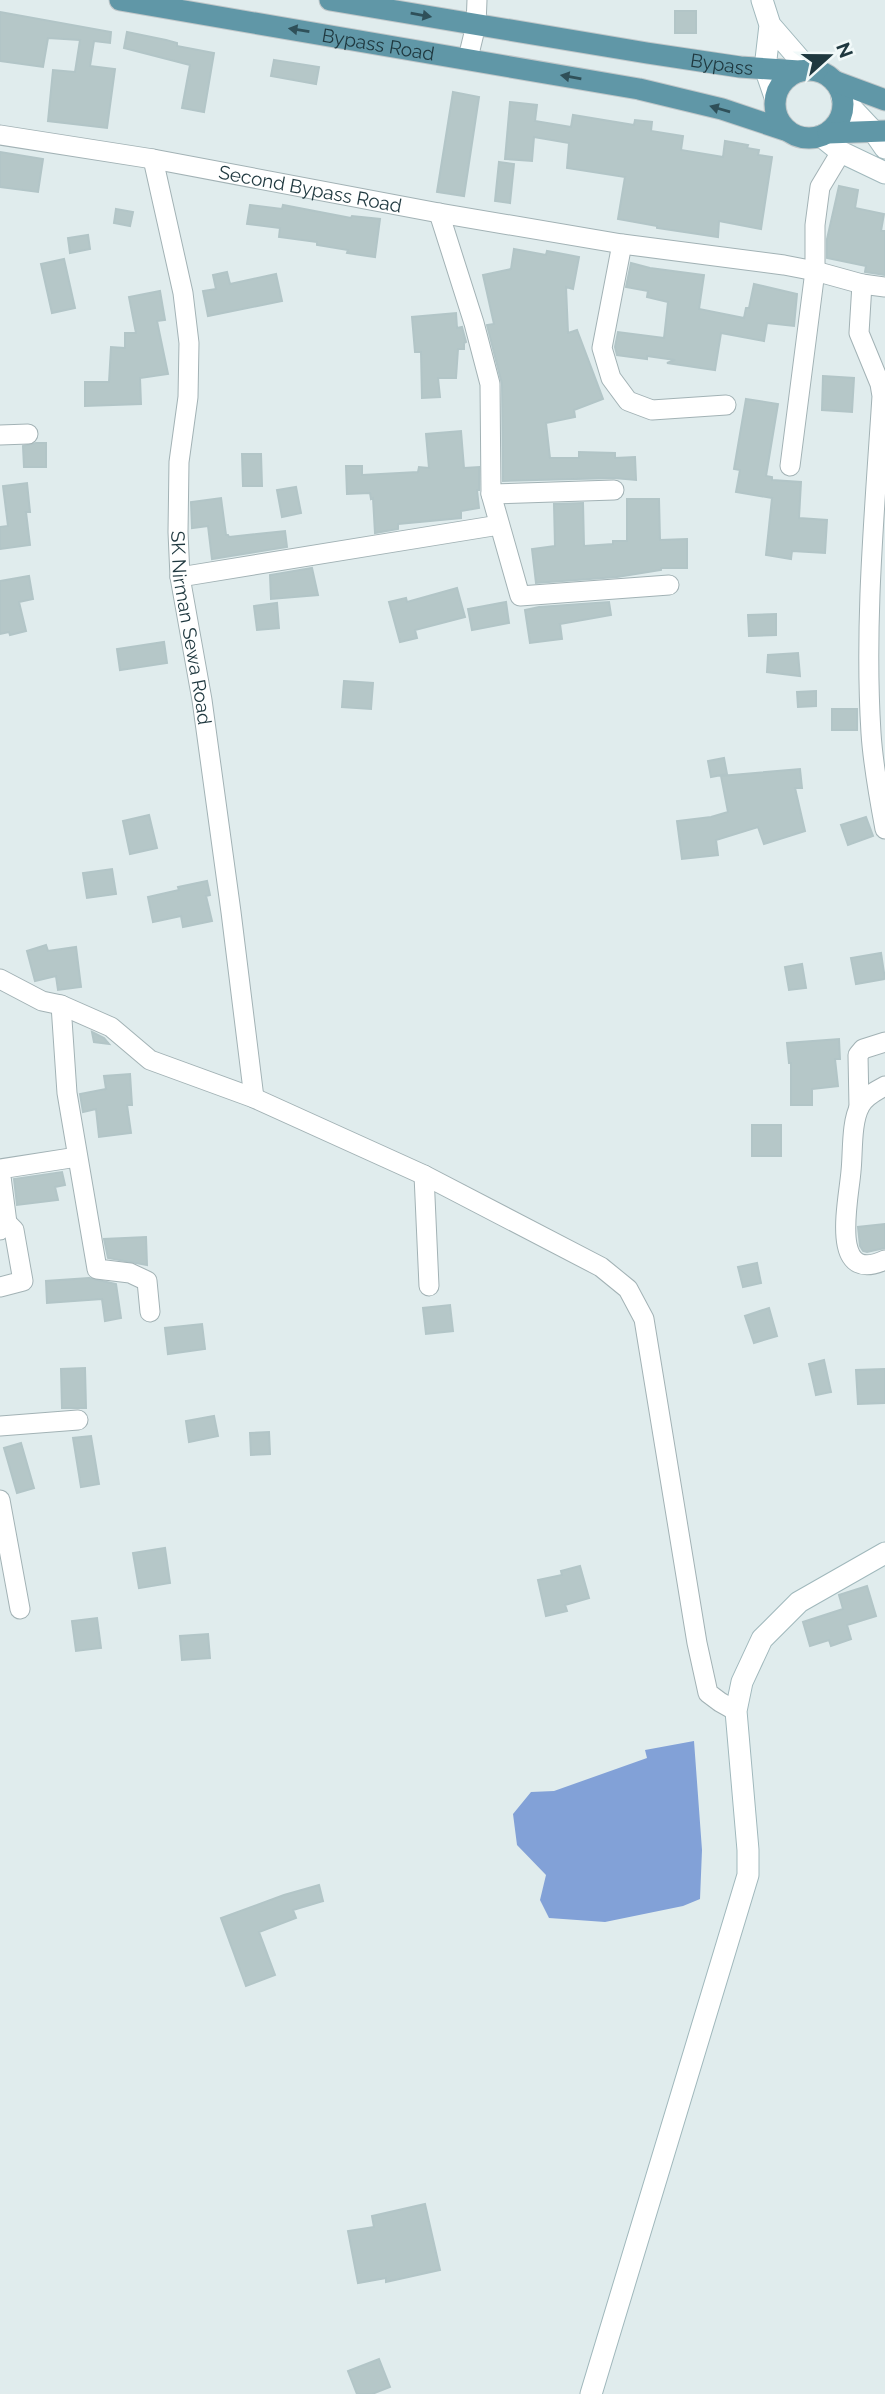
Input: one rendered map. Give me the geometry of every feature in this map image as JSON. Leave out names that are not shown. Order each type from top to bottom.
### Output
[{"type":"main road","name":"Bypass Road","points":[[120,0],[639,89],[722,109],[785,130]]},
{"type":"main road","name":"Bypass Road","points":[[330,0],[647,53]]},
{"type":"main road","name":"Bypass","points":[[647,53],[740,67],[804,71]]},
{"type":"main road","points":[[881,137],[824,135],[809,139],[800,138],[785,130],[778,120],[774,109],[775,97],[781,83],[792,74],[818,71],[838,90],[885,100]]},
{"type":"main road","points":[[824,135],[838,123],[841,116],[838,90]]},
{"type":"street","points":[[468,58],[477,25],[477,0]]},
{"type":"street","points":[[762,0],[770,25],[804,71]]},
{"type":"street","points":[[770,25],[765,68],[775,97]]},
{"type":"street","points":[[838,90],[881,137]]},
{"type":"street","name":"Second Bypass Road","points":[[0,135],[153,159],[439,213],[622,244],[815,271],[862,284],[885,287]]},
{"type":"street","points":[[824,135],[841,152],[885,173]]},
{"type":"street","points":[[790,466],[815,271],[815,225],[820,187],[841,152]]},
{"type":"street","name":"SK Nirman Sewa Road","points":[[153,159],[183,293],[189,343],[188,397],[179,462],[180,577],[202,700],[254,1098]]},
{"type":"street","points":[[439,213],[474,323],[490,384],[491,494],[520,596],[669,585]]},
{"type":"street","points":[[622,244],[602,348],[611,378],[628,401],[652,410],[726,405]]},
{"type":"street","points":[[862,284],[859,333],[880,384],[882,396],[872,557],[869,679],[871,736],[885,829]]},
{"type":"street","points":[[0,435],[28,434]]},
{"type":"street","points":[[491,494],[614,490]]},
{"type":"street","points":[[180,577],[499,525]]},
{"type":"street","points":[[0,979],[42,1001],[61,1005],[111,1027],[150,1060],[254,1098],[424,1175],[601,1267],[628,1289],[644,1318],[697,1643],[708,1693],[736,1711]]},
{"type":"street","points":[[61,1005],[67,1093],[97,1269],[130,1273],[146,1281],[150,1312]]},
{"type":"street","points":[[885,1042],[863,1049],[858,1055],[859,1107],[844,1237],[857,1264],[867,1266],[885,1260]]},
{"type":"street","points":[[859,1107],[870,1094],[885,1086]]},
{"type":"street","points":[[0,1287],[23,1281],[14,1230],[4,1226],[0,1170],[77,1157]]},
{"type":"street","points":[[424,1175],[429,1286]]},
{"type":"street","points":[[0,1426],[78,1420]]},
{"type":"street","points":[[0,1500],[20,1609]]},
{"type":"street","points":[[591,2394],[748,1875],[736,1711],[742,1682],[762,1639],[799,1602],[885,1553]]},
{"type":"water","points":[[694,1741],[702,1850],[700,1899],[683,1906],[605,1922],[549,1918],[540,1900],[546,1875],[517,1845],[513,1814],[531,1792],[554,1791],[647,1758],[645,1750]]},
{"type":"building","points":[[675,11],[696,11],[696,33],[675,33]]},
{"type":"building","points":[[0,12],[111,32],[110,43],[94,41],[90,66],[115,69],[107,128],[48,121],[53,70],[75,72],[80,40],[48,38],[43,67],[0,61]]},
{"type":"building","points":[[127,32],[214,53],[204,112],[182,108],[190,65],[124,48]]},
{"type":"building","points":[[274,60],[319,67],[316,84],[271,76]]},
{"type":"building","points":[[453,92],[479,97],[464,196],[437,192]]},
{"type":"building","points":[[510,102],[537,105],[535,121],[571,127],[573,115],[634,125],[635,120],[652,122],[651,131],[683,136],[681,150],[723,157],[725,141],[759,150],[758,155],[772,157],[761,229],[719,221],[718,237],[618,219],[625,177],[567,168],[569,143],[534,137],[532,161],[505,159]]},
{"type":"building","points":[[0,152],[43,159],[38,192],[0,187]]},
{"type":"building","points":[[499,162],[514,164],[510,203],[495,201]]},
{"type":"building","points":[[839,186],[858,190],[855,208],[884,214],[881,231],[885,231],[885,275],[865,272],[866,266],[827,258],[827,239]]},
{"type":"building","points":[[250,205],[282,209],[283,205],[351,218],[380,219],[375,257],[347,253],[348,250],[317,245],[317,242],[279,237],[280,228],[247,224]]},
{"type":"building","points":[[116,209],[133,212],[130,226],[114,223]]},
{"type":"building","points":[[88,235],[90,249],[70,253],[68,238]]},
{"type":"building","points":[[514,249],[579,257],[573,289],[566,287],[568,333],[577,330],[603,399],[574,410],[575,417],[546,423],[550,458],[579,458],[579,452],[615,453],[615,458],[635,457],[636,480],[614,478],[503,481],[502,384],[487,325],[494,324],[483,275],[511,269]]},
{"type":"building","points":[[64,259],[75,308],[52,313],[41,264]]},
{"type":"building","points":[[631,263],[704,275],[699,309],[744,318],[754,284],[797,294],[794,326],[767,323],[764,341],[721,333],[715,370],[667,363],[675,360],[617,355],[615,347],[618,332],[664,338],[668,302],[647,297],[648,291],[626,287]]},
{"type":"building","points":[[227,272],[230,284],[276,274],[282,301],[208,316],[203,291],[216,289],[213,275]]},
{"type":"building","points":[[160,291],[165,320],[157,321],[168,374],[140,378],[141,404],[85,406],[85,382],[109,382],[111,347],[125,348],[125,333],[136,333],[129,297]]},
{"type":"building","points":[[456,313],[457,328],[462,327],[466,342],[464,349],[458,349],[456,378],[438,378],[440,397],[422,398],[421,352],[415,352],[412,317]]},
{"type":"building","points":[[823,376],[854,378],[852,412],[822,410]]},
{"type":"building","points":[[746,399],[778,404],[766,476],[772,477],[772,480],[801,482],[799,518],[827,520],[825,553],[792,551],[791,559],[766,555],[772,498],[736,492],[740,470],[734,469]]},
{"type":"building","points":[[461,431],[464,468],[479,467],[479,508],[461,511],[461,518],[398,524],[398,529],[375,533],[373,498],[371,499],[370,493],[347,494],[346,466],[362,466],[362,475],[418,472],[419,467],[429,468],[426,434]]},
{"type":"building","points":[[46,443],[46,467],[24,467],[23,446]]},
{"type":"building","points":[[242,454],[261,454],[262,486],[243,486]]},
{"type":"building","points":[[27,483],[30,512],[26,512],[30,545],[0,549],[0,527],[8,526],[3,486]]},
{"type":"building","points":[[296,487],[301,513],[282,517],[277,490]]},
{"type":"building","points":[[221,498],[226,535],[229,537],[285,531],[287,547],[212,559],[208,526],[192,528],[191,502]]},
{"type":"building","points":[[627,499],[659,499],[660,540],[687,539],[687,568],[661,568],[617,577],[536,583],[532,549],[555,546],[554,504],[583,503],[584,546],[627,541]]},
{"type":"building","points":[[312,568],[318,595],[271,599],[270,575]]},
{"type":"building","points":[[29,576],[33,599],[19,602],[26,631],[10,635],[9,632],[0,634],[0,581]]},
{"type":"building","points":[[457,588],[465,617],[415,630],[417,638],[400,642],[389,602],[406,598],[407,602]]},
{"type":"building","points":[[506,602],[509,623],[472,630],[468,609]]},
{"type":"building","points":[[609,602],[611,615],[560,624],[562,639],[530,643],[525,610]]},
{"type":"building","points":[[277,603],[279,628],[257,630],[254,606]]},
{"type":"building","points":[[776,614],[776,635],[749,636],[748,615]]},
{"type":"building","points":[[164,642],[167,663],[120,670],[117,649]]},
{"type":"building","points":[[798,653],[800,676],[767,672],[768,655]]},
{"type":"building","points":[[344,681],[373,683],[371,709],[342,707]]},
{"type":"building","points":[[816,691],[816,706],[798,707],[797,692]]},
{"type":"building","points":[[832,709],[857,709],[857,730],[832,730]]},
{"type":"building","points":[[724,758],[727,774],[711,777],[708,761]]},
{"type":"building","points":[[800,769],[802,788],[795,788],[805,831],[764,844],[758,827],[716,840],[718,855],[682,859],[677,821],[728,812],[721,776]]},
{"type":"building","points":[[149,815],[157,848],[130,854],[123,821]]},
{"type":"building","points":[[866,817],[873,836],[848,845],[841,825]]},
{"type":"building","points":[[112,869],[116,894],[87,898],[83,873]]},
{"type":"building","points":[[207,881],[210,895],[206,896],[212,921],[183,927],[181,916],[153,922],[148,897]]},
{"type":"building","points":[[46,945],[48,951],[76,947],[81,987],[58,990],[56,976],[35,981],[27,951]]},
{"type":"building","points":[[881,953],[885,979],[856,984],[851,958]]},
{"type":"building","points":[[802,964],[806,988],[789,990],[785,967]]},
{"type":"building","points":[[92,1032],[104,1038],[109,1044],[94,1042]]},
{"type":"building","points":[[839,1039],[840,1059],[835,1059],[838,1086],[812,1089],[812,1105],[791,1105],[791,1063],[787,1043]]},
{"type":"building","points":[[130,1074],[132,1105],[127,1105],[131,1133],[99,1137],[96,1109],[83,1112],[80,1094],[106,1089],[104,1076]]},
{"type":"building","points":[[752,1125],[781,1125],[781,1156],[752,1156]]},
{"type":"building","points":[[62,1172],[65,1185],[55,1187],[58,1200],[17,1205],[14,1179]]},
{"type":"building","points":[[885,1224],[885,1248],[863,1251],[858,1227]]},
{"type":"building","points":[[146,1237],[147,1265],[108,1258],[104,1239]]},
{"type":"building","points":[[757,1263],[761,1283],[743,1287],[738,1267]]},
{"type":"building","points":[[89,1278],[116,1284],[121,1318],[105,1321],[102,1299],[47,1303],[46,1281]]},
{"type":"building","points":[[450,1305],[453,1331],[426,1334],[423,1308]]},
{"type":"building","points":[[769,1308],[777,1336],[754,1343],[745,1316]]},
{"type":"building","points":[[202,1324],[205,1349],[168,1354],[165,1328]]},
{"type":"building","points":[[824,1360],[831,1392],[816,1395],[809,1364]]},
{"type":"building","points":[[85,1368],[86,1408],[62,1408],[61,1369]]},
{"type":"building","points":[[885,1369],[885,1403],[858,1404],[856,1370]]},
{"type":"building","points":[[214,1416],[218,1436],[189,1442],[186,1421]]},
{"type":"building","points":[[269,1432],[270,1454],[251,1455],[250,1433]]},
{"type":"building","points":[[91,1436],[99,1484],[81,1487],[73,1438]]},
{"type":"building","points":[[21,1443],[34,1488],[17,1493],[4,1448]]},
{"type":"building","points":[[165,1548],[170,1583],[139,1588],[133,1553]]},
{"type":"building","points":[[580,1566],[589,1598],[565,1605],[567,1611],[546,1616],[538,1580],[562,1575],[561,1571]]},
{"type":"building","points":[[867,1586],[876,1616],[847,1625],[851,1639],[831,1646],[829,1640],[810,1646],[803,1622],[843,1609],[839,1595]]},
{"type":"building","points":[[97,1618],[101,1648],[76,1651],[72,1621]]},
{"type":"building","points":[[208,1634],[210,1658],[182,1660],[180,1636]]},
{"type":"building","points":[[319,1885],[323,1901],[293,1910],[296,1918],[259,1932],[275,1975],[246,1986],[221,1918]]},
{"type":"building","points":[[425,2204],[440,2270],[386,2282],[386,2278],[358,2283],[348,2231],[374,2227],[372,2216]]},
{"type":"building","points":[[379,2359],[390,2387],[372,2394],[357,2394],[348,2371]]}]
